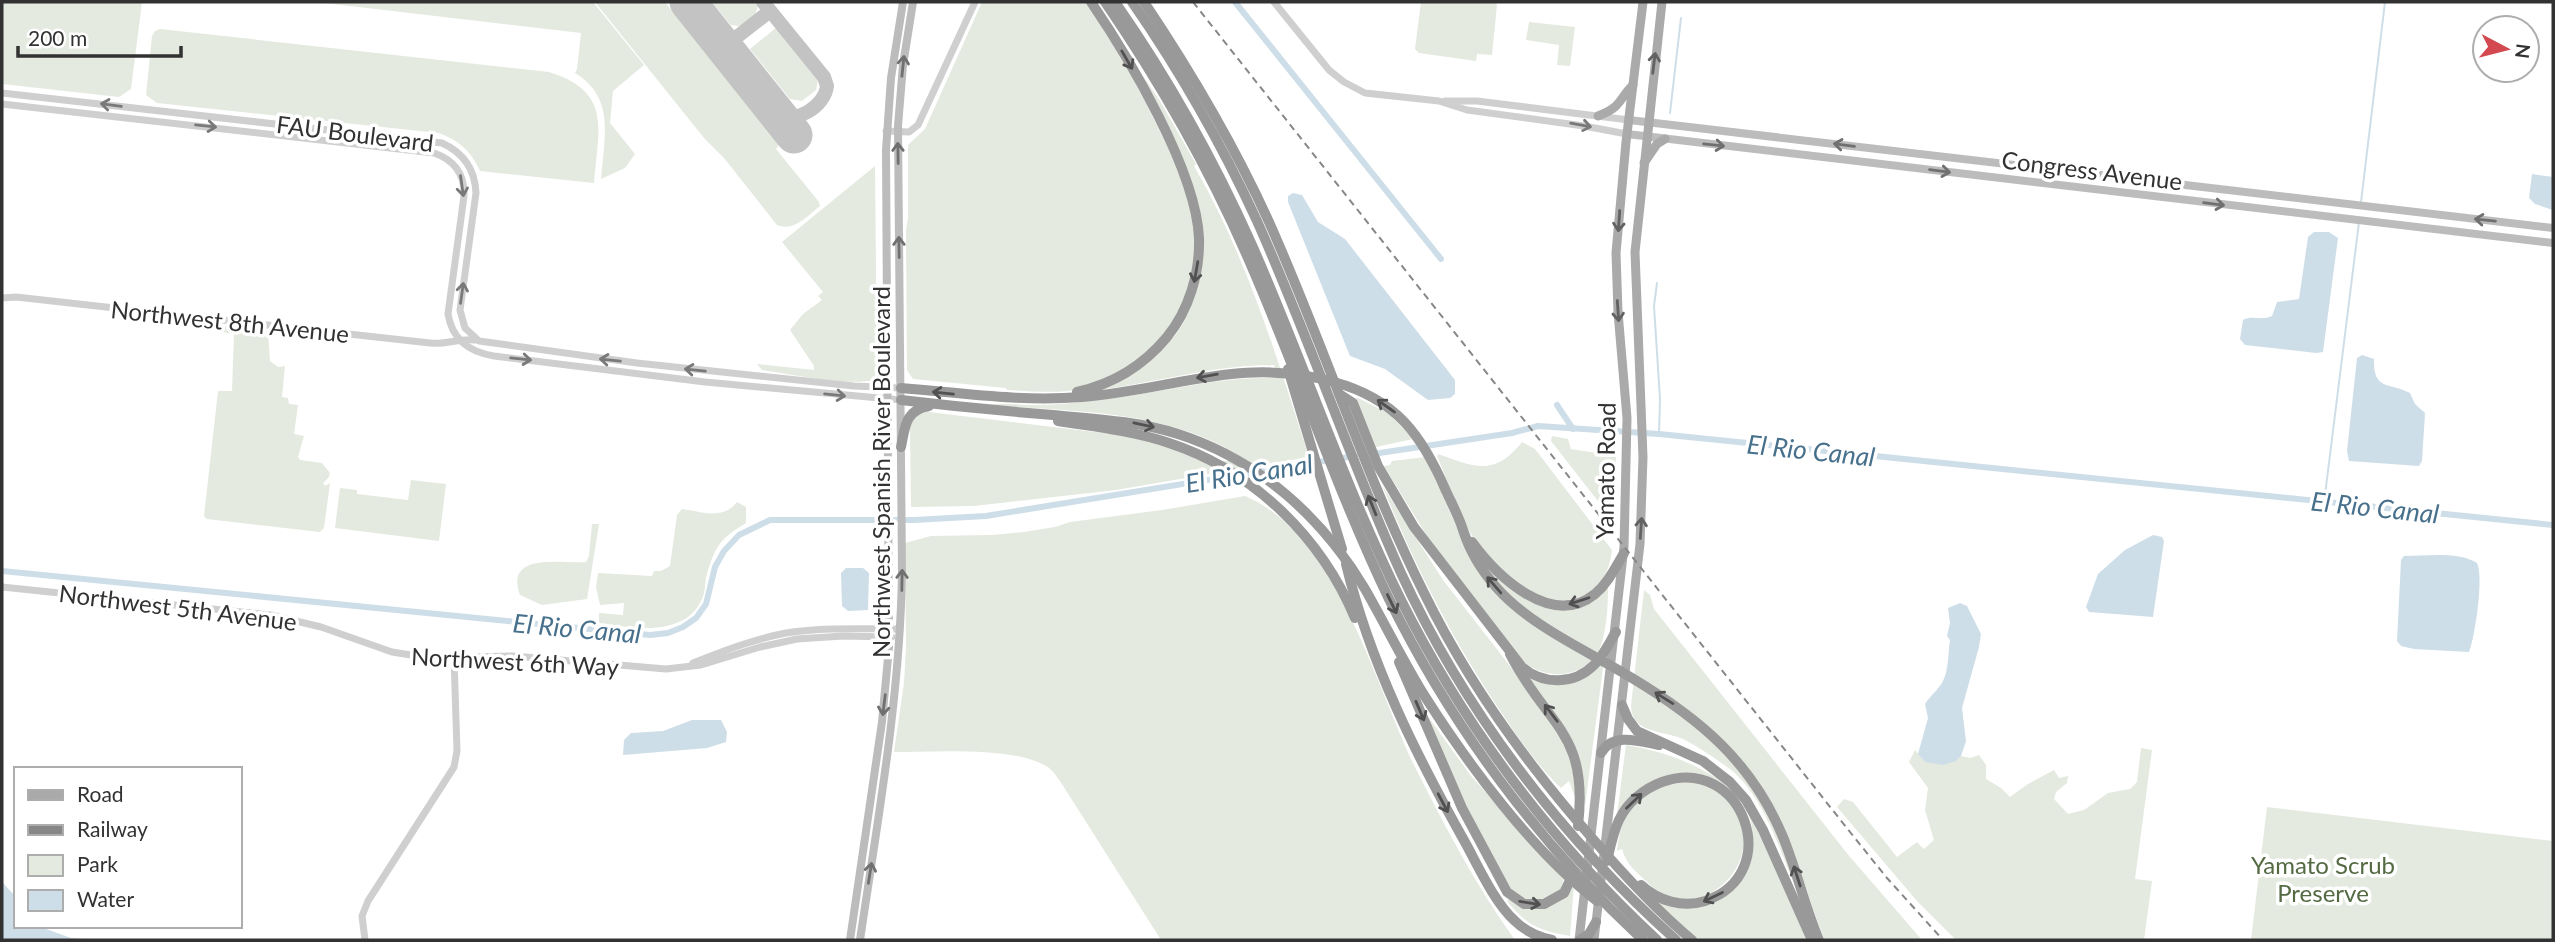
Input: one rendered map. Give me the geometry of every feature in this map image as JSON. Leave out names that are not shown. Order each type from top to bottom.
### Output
[{"type":"highway","points":[[1036,398],[1096,387],[1128,372],[1142,362],[1165,339],[1181,317],[1197,267],[1198,229],[1186,181],[1148,98],[1091,2]]},
{"type":"highway","points":[[1105,2],[1152,73],[1197,151],[1245,249],[1329,445]]},
{"type":"highway","points":[[1115,2],[1174,93],[1226,189],[1255,253],[1385,590],[1432,678],[1497,777],[1568,868]]},
{"type":"highway","points":[[1132,2],[1189,91],[1237,178],[1357,440]]},
{"type":"highway","points":[[1144,2],[1199,88],[1242,167],[1276,240],[1415,576],[1463,666],[1518,748],[1575,820],[1692,940]]},
{"type":"highway","points":[[1275,323],[1322,476],[1353,593],[1382,676],[1431,780],[1478,866],[1509,915],[1542,939],[1552,940]]},
{"type":"highway","points":[[901,388],[985,397],[1036,398],[1103,395],[1229,372],[1275,372],[1315,377],[1356,389],[1389,407],[1412,429],[1431,457],[1477,562],[1504,596],[1531,618],[1680,708],[1732,754],[1752,780],[1780,830],[1819,940]]},
{"type":"highway","points":[[901,400],[1130,422],[1178,434],[1234,458],[1274,484],[1301,506],[1330,537],[1358,578],[1423,694],[1468,760],[1518,822],[1643,940]]},
{"type":"highway","points":[[901,447],[906,421],[911,414],[919,408],[940,404]]},
{"type":"highway","points":[[979,408],[1002,415],[1108,429],[1152,438],[1188,450],[1215,463],[1255,488],[1283,512],[1323,558],[1342,589],[1375,667],[1382,676]]},
{"type":"highway","points":[[1369,469],[1510,654],[1533,675],[1548,680],[1566,680],[1583,673],[1594,665],[1616,632]]},
{"type":"highway","points":[[1369,469],[1402,574],[1448,661],[1513,761],[1572,834],[1620,887],[1676,940]]},
{"type":"highway","points":[[1340,473],[1394,584],[1450,689],[1517,787],[1570,851],[1657,940]]},
{"type":"highway","points":[[1464,533],[1506,579],[1536,598],[1557,605],[1578,603],[1595,594],[1606,584],[1624,553]]},
{"type":"highway","points":[[1385,626],[1462,808],[1495,873],[1513,898],[1524,904],[1540,905],[1560,896],[1571,882],[1580,811],[1580,781],[1576,761],[1565,734],[1521,676],[1510,654]]},
{"type":"highway","points":[[1622,705],[1637,731],[1696,757],[1716,770],[1746,800],[1767,836],[1812,940]]},
{"type":"highway","points":[[1601,753],[1607,743],[1618,739],[1676,748]]},
{"type":"highway","points":[[1600,885],[1620,818],[1634,799],[1655,785],[1681,778],[1706,782],[1728,794],[1744,816],[1749,839],[1745,863],[1732,884],[1712,898],[1693,904],[1669,901],[1645,889],[1622,870]]},
{"type":"highway","points":[[1580,940],[1589,934],[1596,922]]},
{"type":"main road","name":"Northwest Spanish River Boulevard","points":[[850,940],[887,683],[889,507],[886,131],[893,58],[903,2]]},
{"type":"main road","name":"Northwest Spanish River Boulevard","points":[[860,940],[895,700],[900,633],[902,506],[898,132],[903,65],[913,2]]},
{"type":"main road","name":"Yamato Road","points":[[1580,940],[1624,553],[1627,418],[1616,265],[1627,134],[1643,2]]},
{"type":"main road","name":"Yamato Road","points":[[1594,940],[1637,570],[1643,443],[1634,278],[1647,122],[1661,2]]},
{"type":"main road","points":[[1598,116],[1620,105],[1624,94],[1633,85]]},
{"type":"main road","name":"Congress Avenue","points":[[1629,120],[2553,228]]},
{"type":"main road","name":"Congress Avenue","points":[[1627,134],[2553,243]]},
{"type":"main road","points":[[1643,165],[1657,144],[1665,139]]},
{"type":"main road","points":[[1627,441],[1634,465],[1643,480]]},
{"type":"main road","points":[[879,743],[877,794],[881,803]]},
{"type":"street","points":[[886,131],[911,131],[918,125],[975,2]]},
{"type":"street","points":[[1274,2],[1325,66],[1344,82],[1365,93],[1441,102],[1468,110],[1627,134]]},
{"type":"street","name":"FAU Boulevard","points":[[2,93],[418,139],[447,145],[466,161],[475,183],[460,310],[465,328],[479,341]]},
{"type":"street","points":[[1441,102],[1470,100],[1629,120]]},
{"type":"street","name":"FAU Boulevard","points":[[2,104],[372,145],[443,156],[459,171],[464,189],[448,309],[451,328],[458,339]]},
{"type":"street","name":"Northwest 8th Avenue","points":[[2,298],[16,297],[430,343],[446,344],[458,339],[479,341]]},
{"type":"street","points":[[458,339],[475,351],[494,356],[705,382],[901,400]]},
{"type":"street","points":[[479,341],[604,359],[901,388]]},
{"type":"street","name":"Northwest 5th Avenue","points":[[2,587],[271,615],[321,627],[392,652]]},
{"type":"street","name":"Northwest 6th Way","points":[[392,652],[416,656],[513,656],[639,668],[680,668],[749,642],[787,633],[843,628],[900,633]]},
{"type":"street","points":[[365,940],[362,916],[368,901],[456,760],[454,657]]},
{"type":"green space","points":[[2,2],[142,2],[131,89],[119,97],[2,84]]},
{"type":"green space","points":[[316,2],[593,2],[644,65],[613,91],[610,123],[635,154],[625,168],[601,179],[605,134],[602,107],[597,94],[575,73],[581,33]]},
{"type":"green space","points":[[595,2],[665,2],[779,145],[776,149],[820,206],[795,225],[777,225]]},
{"type":"green space","points":[[712,2],[757,2],[757,10],[746,23],[731,25]]},
{"type":"green space","points":[[982,2],[1085,2],[1123,61],[1166,143],[1194,220],[1196,248],[1193,275],[1184,301],[1170,326],[1153,348],[1131,366],[1107,380],[1081,389],[1054,392],[1007,390],[913,379],[907,370],[908,145],[925,129]]},
{"type":"green space","points":[[1421,2],[1494,2],[1497,5],[1492,55],[1477,54],[1476,61],[1419,53],[1415,49]]},
{"type":"green space","points":[[1529,22],[1575,27],[1570,66],[1557,65],[1559,45],[1526,40]]},
{"type":"green space","points":[[777,27],[818,79],[816,90],[802,101],[790,99],[750,49]]},
{"type":"green space","points":[[160,29],[549,72],[584,90],[592,102],[598,129],[594,183],[480,171],[464,147],[438,133],[157,103],[146,95],[152,36]]},
{"type":"green space","points":[[1130,57],[1160,101],[1196,164],[1194,166],[1230,236],[1259,309],[1309,457],[1116,490],[974,506],[911,507],[910,424],[914,417],[928,409],[929,412],[1128,436],[1167,446],[1208,463],[1245,459],[1185,430],[1153,422],[1088,412],[989,405],[1072,403],[1210,382],[1279,378],[1274,365],[1252,366],[1099,390],[1155,353],[1174,337],[1191,304],[1203,259],[1200,217],[1188,177]]},
{"type":"green space","points":[[875,166],[877,378],[856,382],[840,381],[762,370],[757,364],[814,370],[790,330],[803,314],[822,300],[818,296],[823,292],[782,242]]},
{"type":"green space","points":[[230,324],[268,331],[270,361],[278,367],[285,366],[282,397],[288,398],[289,404],[298,405],[294,434],[304,436],[298,457],[300,460],[322,463],[330,473],[323,483],[325,486],[330,483],[324,528],[320,532],[207,519],[204,516],[218,391],[232,391],[234,334],[222,332],[223,328]]},
{"type":"green space","points":[[1356,397],[1388,413],[1413,439],[1376,447]]},
{"type":"green space","points":[[1552,436],[1568,439],[1571,449],[1616,456],[1613,512],[1609,508],[1605,510],[1551,441]]},
{"type":"green space","points":[[1522,442],[1535,449],[1612,550],[1606,574],[1597,586],[1584,595],[1562,600],[1547,598],[1506,574],[1469,531],[1437,456],[1438,454],[1473,465],[1493,465],[1512,453]]},
{"type":"green space","points":[[1425,457],[1470,556],[1491,587],[1588,655],[1589,648],[1534,615],[1502,589],[1481,561],[1500,577],[1556,607],[1608,587],[1604,635],[1597,654],[1588,663],[1578,670],[1555,674],[1542,672],[1521,659],[1432,544],[1384,466],[1390,465],[1392,461]]},
{"type":"green space","points":[[411,480],[446,484],[439,541],[335,528],[340,488],[357,490],[357,494],[408,500]]},
{"type":"green space","points":[[1382,485],[1443,580],[1552,720],[1570,757],[1575,797],[1569,781],[1561,788],[1536,761],[1483,685],[1436,602]]},
{"type":"green space","points":[[1245,496],[1277,515],[1304,543],[1328,576],[1349,613],[1425,788],[1474,877],[1515,940],[1161,940],[1060,781],[1048,767],[1014,755],[994,753],[894,752],[906,648],[905,543],[931,536],[1024,532],[1070,522]]},
{"type":"green space","points":[[737,502],[746,507],[746,523],[729,534],[719,545],[706,578],[703,597],[694,611],[683,620],[656,628],[599,623],[599,613],[623,615],[624,603],[600,605],[596,587],[598,573],[652,576],[654,571],[670,566],[677,515],[682,509],[719,513]]},
{"type":"green space","points":[[592,524],[599,524],[587,599],[542,605],[520,595],[517,581],[520,572],[528,566],[551,562],[586,562]]},
{"type":"green space","points":[[1644,590],[1650,595],[1654,609],[1850,857],[1922,940],[1825,940],[1785,830],[1761,787],[1731,748],[1674,700],[1739,768],[1768,814],[1781,841],[1801,901],[1764,812],[1743,781],[1691,743],[1643,727],[1637,722],[1631,705]]},
{"type":"green space","points":[[1604,660],[1585,806],[1579,758],[1575,747],[1558,717],[1529,679],[1569,683],[1587,676]]},
{"type":"green space","points":[[1424,711],[1471,776],[1564,878],[1560,890],[1535,902],[1512,893],[1471,821]]},
{"type":"green space","points":[[1626,745],[1654,751],[1690,764],[1726,784],[1737,794],[1772,856],[1808,940],[1696,940],[1656,903],[1658,900],[1669,905],[1729,892],[1750,844],[1751,823],[1735,796],[1708,778],[1692,774],[1663,778],[1617,815]]},
{"type":"green space","points":[[2141,748],[2152,750],[2135,879],[2152,881],[2144,940],[1956,940],[1917,901],[1837,807],[1844,799],[1853,802],[1897,857],[1917,842],[1924,849],[1934,840],[1925,810],[1928,788],[1909,762],[1915,750],[1925,762],[1956,761],[1961,756],[1970,758],[1979,755],[1986,765],[1986,779],[2010,797],[2054,770],[2059,778],[2068,776],[2067,783],[2056,792],[2054,799],[2068,814],[2084,810],[2108,793],[2130,789],[2137,782]]},
{"type":"green space","points":[[1688,782],[1714,789],[1729,801],[1743,829],[1743,850],[1736,869],[1723,884],[1706,895],[1687,899],[1667,896],[1648,883],[1629,864],[1622,849],[1617,851],[1624,822],[1637,801],[1658,788]]},
{"type":"green space","name":"Yamato Scrub Preserve","points":[[2267,807],[2553,841],[2553,940],[2251,940]]},
{"type":"green space","points":[[1574,885],[1570,936],[1535,926],[1507,901],[1509,899],[1537,906],[1553,905],[1567,895]]},
{"type":"water","points":[[2532,174],[2553,177],[2553,210],[2535,204],[2529,198]]},
{"type":"water","points":[[1293,193],[1302,195],[1318,222],[1345,239],[1455,380],[1455,394],[1450,398],[1428,400],[1385,369],[1350,356],[1288,202],[1288,196]]},
{"type":"water","points":[[2314,232],[2329,232],[2338,238],[2323,352],[2245,345],[2240,339],[2243,320],[2272,316],[2277,302],[2299,299],[2308,237]]},
{"type":"water","points":[[2362,355],[2374,359],[2374,369],[2379,381],[2410,393],[2415,404],[2425,413],[2422,461],[2419,466],[2349,461],[2347,451],[2357,358]]},
{"type":"water","points":[[2153,535],[2162,537],[2164,541],[2153,617],[2089,612],[2086,607],[2098,574],[2125,550]]},
{"type":"water","points":[[2404,556],[2451,556],[2477,563],[2479,593],[2469,652],[2414,649],[2401,646],[2397,641],[2401,560]]},
{"type":"water","points":[[846,568],[863,568],[869,573],[868,610],[848,611],[842,606],[841,573]]},
{"type":"water","points":[[1960,603],[1967,606],[1981,634],[1962,708],[1966,741],[1961,756],[1956,761],[1943,765],[1925,762],[1918,754],[1928,718],[1925,704],[1945,676],[1950,640],[1947,636],[1950,623],[1948,608]]},
{"type":"water","points":[[692,720],[721,720],[727,732],[726,742],[707,748],[623,755],[624,740],[631,733],[663,731]]},
{"type":"water","points":[[2,882],[14,895],[14,928],[44,928],[71,938],[100,940],[2,940]]},
{"type":"waterway","points":[[1235,2],[1441,259]]},
{"type":"waterway","points":[[2361,202],[2385,2]]},
{"type":"waterway","points":[[1670,113],[1681,18]]},
{"type":"waterway","points":[[2324,503],[2359,222]]},
{"type":"waterway","points":[[1657,283],[1654,306],[1660,399],[1659,434]]},
{"type":"waterway","points":[[1557,405],[1573,429]]},
{"type":"waterway","name":"El Rio Canal","points":[[1373,454],[1512,433],[1538,426],[1659,434],[2553,525]]},
{"type":"waterway","name":"El Rio Canal","points":[[2,571],[650,635],[668,633],[696,618],[706,604],[715,567],[724,551],[739,535],[770,520],[914,520],[986,516],[1355,456]]},
{"type":"taxiway","points":[[763,2],[824,77],[827,86],[821,100],[808,112],[792,117],[776,112]]},
{"type":"taxiway","points":[[724,47],[770,11]]},
{"type":"runway","points":[[688,2],[794,135]]},
{"type":"railway","points":[[1193,2],[1850,832],[1943,940]]}]
